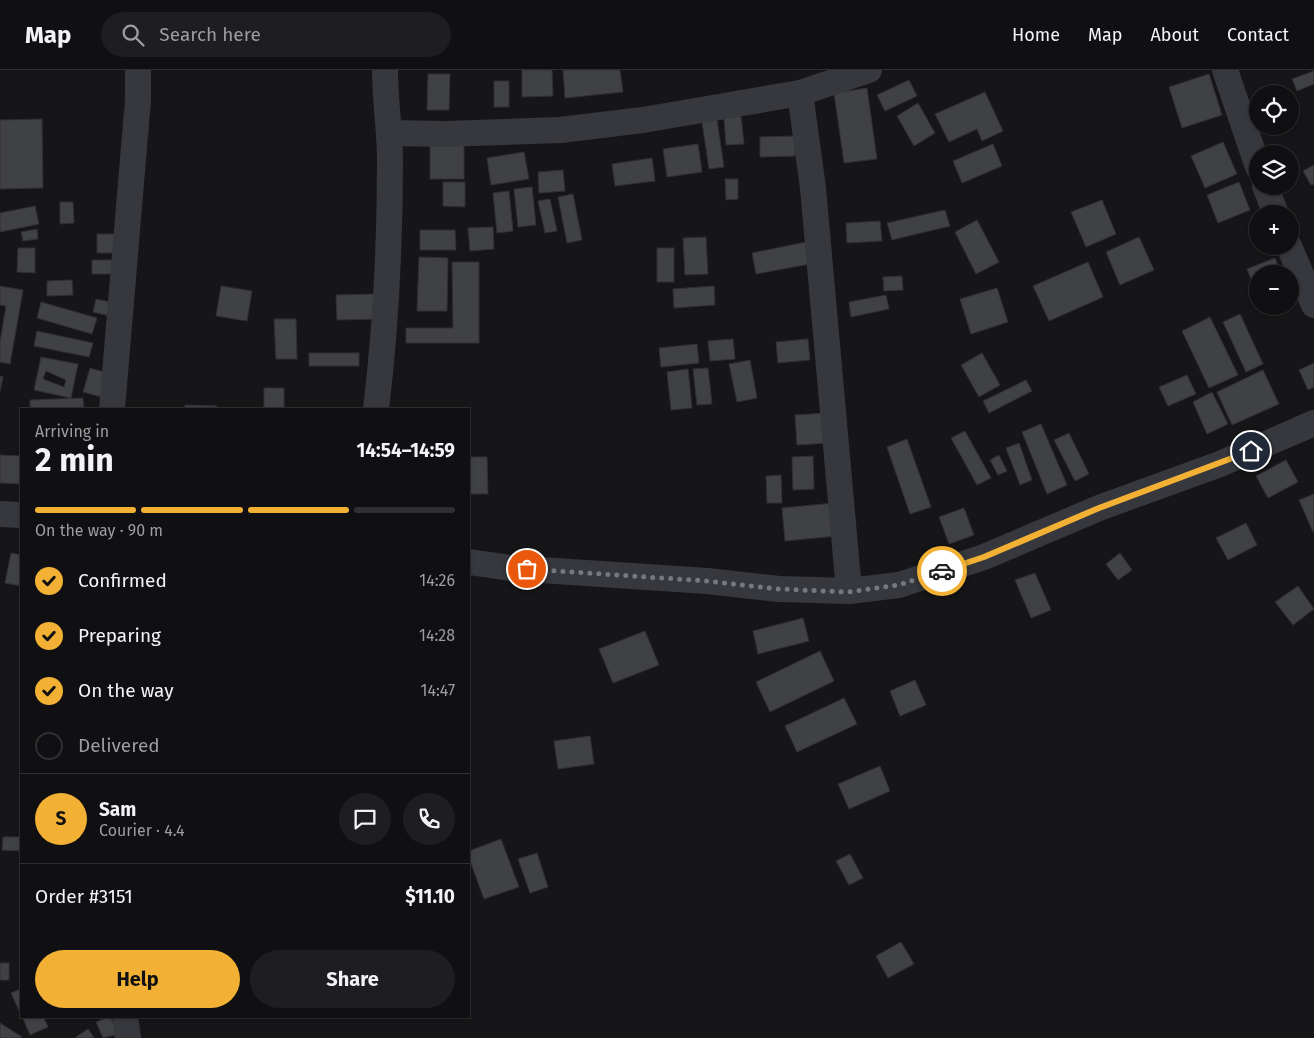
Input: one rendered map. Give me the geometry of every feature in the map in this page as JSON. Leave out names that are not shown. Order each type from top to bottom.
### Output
[{"type":"street","points":[[112,408],[138,100],[138,70]]},
{"type":"street","points":[[376,408],[386,320],[389,218],[389,133],[385,70]]},
{"type":"street","points":[[389,133],[446,134],[560,130],[643,120],[800,93],[869,70]]},
{"type":"street","points":[[1225,70],[1251,145]]},
{"type":"street","points":[[800,93],[813,188],[848,592]]},
{"type":"street","points":[[1292,255],[1314,305]]},
{"type":"street","points":[[470,562],[510,568],[707,581],[779,589],[848,592],[899,585],[984,557],[1099,508],[1220,464],[1314,423]]},
{"type":"street","points":[[0,514],[20,515]]},
{"type":"street","points":[[125,1018],[128,1038]]},
{"type":"building","points":[[522,70],[552,70],[553,96],[522,97]]},
{"type":"building","points":[[563,70],[620,70],[623,92],[565,98]]},
{"type":"building","points":[[1314,71],[1314,84],[1299,90],[1299,85],[1294,85],[1292,79]]},
{"type":"building","points":[[428,74],[450,74],[449,110],[427,110]]},
{"type":"building","points":[[1209,74],[1222,115],[1182,128],[1169,87]]},
{"type":"building","points":[[909,80],[917,96],[885,111],[877,95]]},
{"type":"building","points":[[494,81],[509,81],[509,107],[494,107]]},
{"type":"building","points":[[867,88],[877,159],[844,163],[834,93]]},
{"type":"building","points":[[985,92],[1003,131],[982,141],[977,129],[949,142],[935,114]]},
{"type":"building","points":[[918,103],[935,133],[914,146],[897,116]]},
{"type":"building","points":[[741,116],[744,144],[726,145],[724,118]]},
{"type":"building","points":[[42,119],[43,188],[0,189],[0,120]]},
{"type":"building","points":[[717,120],[724,167],[709,169],[702,122]]},
{"type":"building","points":[[795,136],[795,156],[760,157],[760,137]]},
{"type":"building","points":[[1223,142],[1237,174],[1205,188],[1191,156]]},
{"type":"building","points":[[430,144],[464,144],[464,179],[430,179]]},
{"type":"building","points":[[698,144],[702,172],[667,177],[663,149]]},
{"type":"building","points":[[993,144],[1002,166],[962,183],[953,161]]},
{"type":"building","points":[[524,152],[529,179],[491,185],[487,158]]},
{"type":"building","points":[[652,158],[655,181],[615,186],[612,164]]},
{"type":"building","points":[[1314,165],[1314,184],[1311,185],[1303,171]]},
{"type":"building","points":[[563,170],[565,191],[539,193],[538,172]]},
{"type":"building","points":[[725,179],[738,179],[738,199],[726,200]]},
{"type":"building","points":[[443,182],[465,182],[465,207],[443,206]]},
{"type":"building","points":[[1239,182],[1249,210],[1218,223],[1207,195]]},
{"type":"building","points":[[532,187],[536,225],[518,227],[514,189]]},
{"type":"building","points":[[509,191],[513,231],[497,233],[493,193]]},
{"type":"building","points":[[573,194],[582,240],[567,243],[558,197]]},
{"type":"building","points":[[550,199],[557,231],[545,233],[538,201]]},
{"type":"building","points":[[1102,200],[1116,234],[1086,247],[1071,212]]},
{"type":"building","points":[[60,202],[73,202],[74,223],[60,224]]},
{"type":"building","points":[[35,206],[39,224],[0,232],[0,213]]},
{"type":"building","points":[[945,210],[950,226],[892,240],[887,223]]},
{"type":"building","points":[[977,220],[999,262],[976,274],[955,232]]},
{"type":"building","points":[[880,221],[882,241],[847,243],[846,223]]},
{"type":"building","points":[[493,227],[494,249],[470,251],[468,228]]},
{"type":"building","points":[[37,229],[38,239],[23,241],[21,232]]},
{"type":"building","points":[[420,230],[455,230],[456,250],[420,250]]},
{"type":"building","points":[[97,234],[129,234],[129,253],[97,253]]},
{"type":"building","points":[[706,237],[708,274],[685,275],[683,238]]},
{"type":"building","points":[[1139,237],[1154,270],[1120,285],[1106,252]]},
{"type":"building","points":[[811,241],[815,263],[756,274],[752,253]]},
{"type":"building","points":[[18,248],[35,248],[35,273],[17,272]]},
{"type":"building","points":[[657,248],[674,248],[674,282],[657,282]]},
{"type":"building","points":[[419,257],[448,258],[447,311],[417,311]]},
{"type":"building","points":[[1275,258],[1278,265],[1257,265]]},
{"type":"building","points":[[92,260],[129,260],[129,274],[92,274]]},
{"type":"building","points":[[452,262],[479,262],[479,343],[406,343],[406,328],[453,328]]},
{"type":"building","points":[[1088,262],[1103,297],[1049,321],[1033,286]]},
{"type":"building","points":[[902,276],[903,290],[884,291],[883,277]]},
{"type":"building","points":[[72,280],[73,295],[47,296],[47,281]]},
{"type":"building","points":[[0,286],[23,290],[10,364],[0,362],[0,342],[6,306],[0,305]]},
{"type":"building","points":[[221,286],[252,291],[247,321],[216,316]]},
{"type":"building","points":[[714,286],[715,305],[674,308],[673,289]]},
{"type":"building","points":[[997,288],[1008,322],[971,334],[960,299]]},
{"type":"building","points":[[377,294],[377,319],[337,320],[336,295]]},
{"type":"building","points":[[886,295],[889,309],[851,317],[849,302]]},
{"type":"building","points":[[96,299],[125,305],[122,319],[93,312]]},
{"type":"building","points":[[41,302],[97,318],[92,334],[37,318]]},
{"type":"building","points":[[1240,314],[1263,364],[1246,372],[1223,322]]},
{"type":"building","points":[[1210,317],[1238,375],[1209,388],[1182,331]]},
{"type":"building","points":[[274,319],[296,319],[297,359],[276,359]]},
{"type":"building","points":[[37,331],[93,343],[89,357],[34,346]]},
{"type":"building","points":[[733,339],[735,359],[710,361],[708,341]]},
{"type":"building","points":[[808,339],[810,360],[778,363],[776,342]]},
{"type":"building","points":[[697,344],[699,363],[661,367],[659,348]]},
{"type":"building","points":[[309,353],[359,353],[359,366],[309,366]]},
{"type":"building","points":[[982,353],[1000,385],[979,397],[961,365]]},
{"type":"building","points":[[41,357],[78,364],[71,398],[34,390]],"holes":[[[46,371],[66,380],[64,387],[43,379]]]},
{"type":"building","points":[[750,360],[757,398],[737,402],[729,364]]},
{"type":"building","points":[[1314,363],[1314,387],[1308,390],[1299,370]]},
{"type":"building","points":[[90,368],[125,378],[119,402],[83,392]]},
{"type":"building","points":[[708,368],[712,404],[697,405],[693,369]]},
{"type":"building","points":[[688,369],[692,408],[671,410],[667,372]]},
{"type":"building","points":[[1263,370],[1279,404],[1232,425],[1217,392]]},
{"type":"building","points":[[1187,375],[1196,394],[1168,406],[1159,387]]},
{"type":"building","points":[[0,376],[3,377],[0,391]]},
{"type":"building","points":[[1026,380],[1032,391],[989,413],[983,401]]},
{"type":"building","points":[[264,388],[284,388],[284,408],[264,408]]},
{"type":"building","points":[[1212,392],[1228,424],[1207,434],[1193,402]]},
{"type":"building","points":[[83,398],[84,408],[30,408],[30,400]]},
{"type":"building","points":[[185,405],[217,406],[217,408],[185,408]]},
{"type":"building","points":[[826,413],[828,443],[797,445],[795,415]]},
{"type":"building","points":[[1041,424],[1067,485],[1047,494],[1022,432]]},
{"type":"building","points":[[965,431],[991,478],[977,485],[951,438]]},
{"type":"building","points":[[1069,433],[1089,474],[1075,481],[1054,440]]},
{"type":"building","points":[[907,439],[931,507],[910,514],[887,447]]},
{"type":"building","points":[[1019,443],[1032,480],[1020,485],[1006,448]]},
{"type":"building","points":[[0,455],[20,456],[20,484],[0,483]]},
{"type":"building","points":[[999,455],[1007,471],[998,475],[990,460]]},
{"type":"building","points":[[813,456],[814,489],[793,490],[792,457]]},
{"type":"building","points":[[470,457],[487,457],[488,494],[470,494]]},
{"type":"building","points":[[1286,460],[1298,482],[1268,498],[1256,476]]},
{"type":"building","points":[[781,475],[782,503],[767,503],[766,476]]},
{"type":"building","points":[[1314,494],[1314,531],[1313,532],[1299,500]]},
{"type":"building","points":[[834,503],[837,536],[785,541],[782,508]]},
{"type":"building","points":[[964,508],[974,535],[949,544],[939,517]]},
{"type":"building","points":[[1246,523],[1257,545],[1228,560],[1216,538]]},
{"type":"building","points":[[11,553],[20,555],[20,586],[5,583]]},
{"type":"building","points":[[1120,553],[1132,570],[1118,580],[1106,564]]},
{"type":"building","points":[[1035,573],[1051,610],[1031,618],[1015,580]]},
{"type":"building","points":[[1298,586],[1314,609],[1293,625],[1275,602]]},
{"type":"building","points":[[803,618],[809,641],[758,654],[753,631]]},
{"type":"building","points":[[645,631],[659,665],[613,683],[599,649]]},
{"type":"building","points":[[820,651],[834,681],[770,712],[756,682]]},
{"type":"building","points":[[915,680],[926,705],[900,716],[890,691]]},
{"type":"building","points":[[844,698],[857,724],[797,752],[785,726]]},
{"type":"building","points":[[590,736],[594,764],[558,769],[554,741]]},
{"type":"building","points":[[880,766],[890,791],[849,809],[838,784]]},
{"type":"building","points":[[3,837],[20,837],[20,851],[2,850]]},
{"type":"building","points":[[501,839],[519,887],[484,899],[470,861],[470,851]]},
{"type":"building","points":[[537,853],[548,887],[530,893],[518,859]]},
{"type":"building","points":[[850,854],[863,878],[849,885],[836,861]]},
{"type":"building","points":[[901,942],[914,964],[888,978],[876,956]]},
{"type":"building","points":[[0,963],[9,963],[9,980],[0,980]]},
{"type":"building","points":[[20,989],[20,1013],[11,993]]},
{"type":"building","points":[[23,1018],[44,1018],[48,1027],[30,1035]]},
{"type":"building","points":[[111,1018],[118,1034],[103,1038],[96,1022]]},
{"type":"building","points":[[0,1023],[22,1037],[0,1038]]},
{"type":"building","points":[[88,1029],[94,1038],[76,1038],[76,1037]]},
{"type":"way so far","points":[[527,569],[707,581],[779,589],[848,592],[899,585],[942,571]]},
{"type":"route","points":[[942,571],[984,557],[1099,508],[1251,451]]}]
